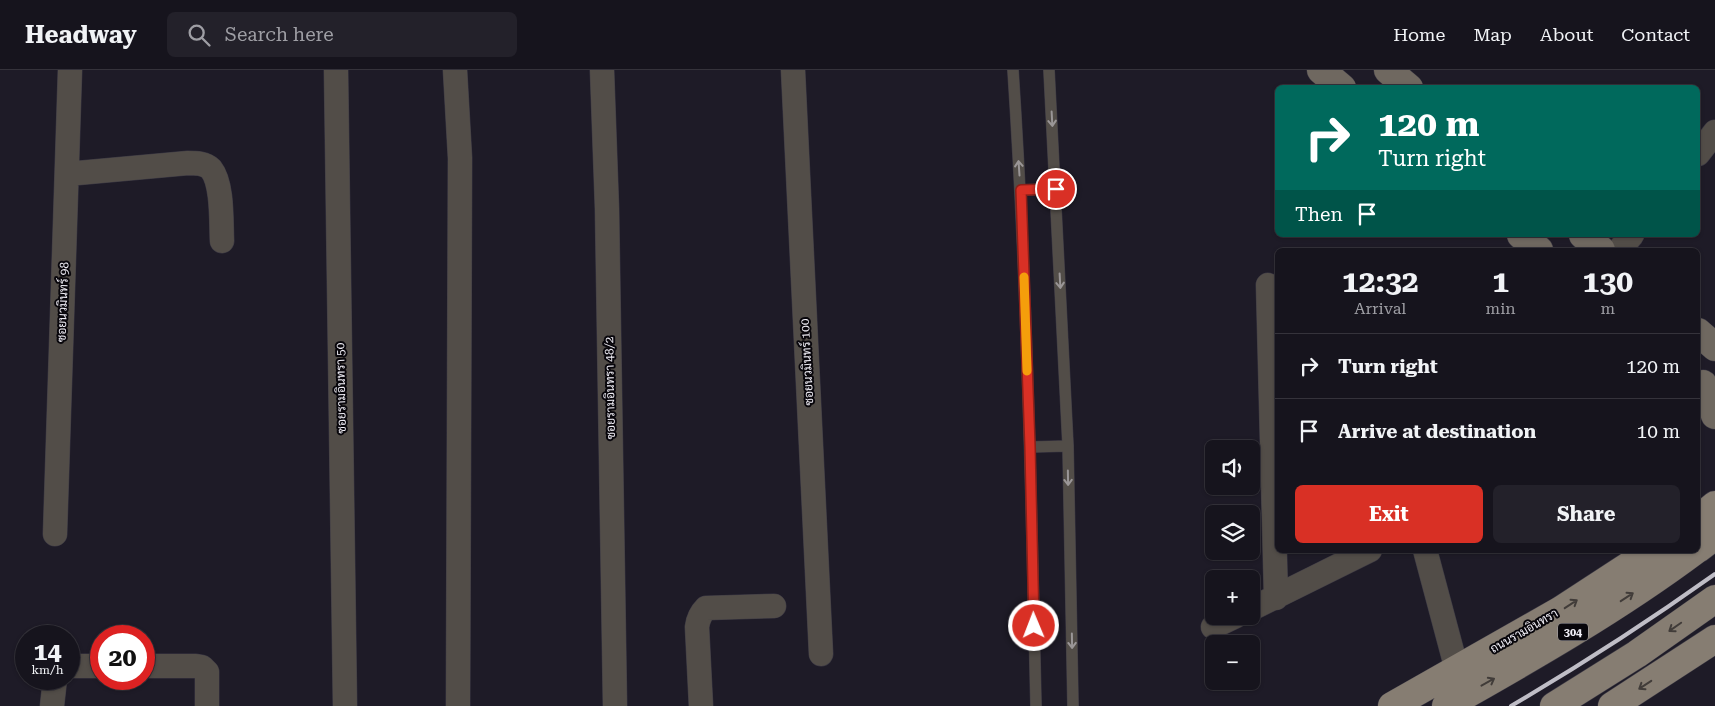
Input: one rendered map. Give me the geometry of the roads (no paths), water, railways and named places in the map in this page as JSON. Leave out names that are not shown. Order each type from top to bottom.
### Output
[{"type":"main road","points":[[1321,70],[1338,85]]},
{"type":"main road","points":[[1388,70],[1406,85]]},
{"type":"main road","points":[[1523,237],[1537,248]]},
{"type":"main road","points":[[1585,237],[1599,248]]},
{"type":"main road","points":[[1700,334],[1715,347]]},
{"type":"main road","points":[[1705,386],[1715,415]]},
{"type":"main road","name":"ถนนรามอินทรา","points":[[1700,541],[1710,515]]},
{"type":"main road","name":"ถนนรามอินทรา","points":[[1392,706],[1561,610],[1648,553]]},
{"type":"main road","name":"ถนนรามอินทรา","points":[[1446,706],[1587,623],[1671,569],[1692,553]]},
{"type":"main road","points":[[1554,706],[1637,654],[1715,599]]},
{"type":"main road","points":[[1612,706],[1715,639]]},
{"type":"street","name":"ซอยนวมินทร์ 98","points":[[55,534],[70,70]]},
{"type":"street","name":"ซอยรามอินทรา 50","points":[[336,70],[345,706]]},
{"type":"street","points":[[455,70],[460,158],[458,706]]},
{"type":"street","name":"ซอยรามอินทรา 48/2","points":[[602,70],[608,209],[615,706]]},
{"type":"street","name":"ซอยนวมินทร์ 100","points":[[793,70],[822,654]]},
{"type":"street","points":[[1700,151],[1715,132]]},
{"type":"street","points":[[67,174],[188,163],[202,164],[210,169],[218,188],[222,241]]},
{"type":"street","points":[[1621,248],[1630,237]]},
{"type":"street","points":[[1268,285],[1276,598]]},
{"type":"street","points":[[1260,605],[1364,553]]},
{"type":"street","points":[[1426,553],[1457,670]]},
{"type":"street","points":[[701,706],[697,627],[702,612],[706,608],[774,606]]},
{"type":"street","points":[[1213,627],[1217,625]]},
{"type":"street","points":[[155,666],[202,667],[207,672],[207,706]]},
{"type":"street","points":[[52,706],[54,690]]},
{"type":"lane","points":[[1012,70],[1021,190],[1030,447],[1036,706]]},
{"type":"lane","points":[[1049,70],[1068,446],[1073,706]]},
{"type":"lane","points":[[1021,190],[1056,189]]},
{"type":"lane","points":[[1030,447],[1068,446]]},
{"type":"railway","points":[[1511,706],[1563,675],[1715,574]]}]
